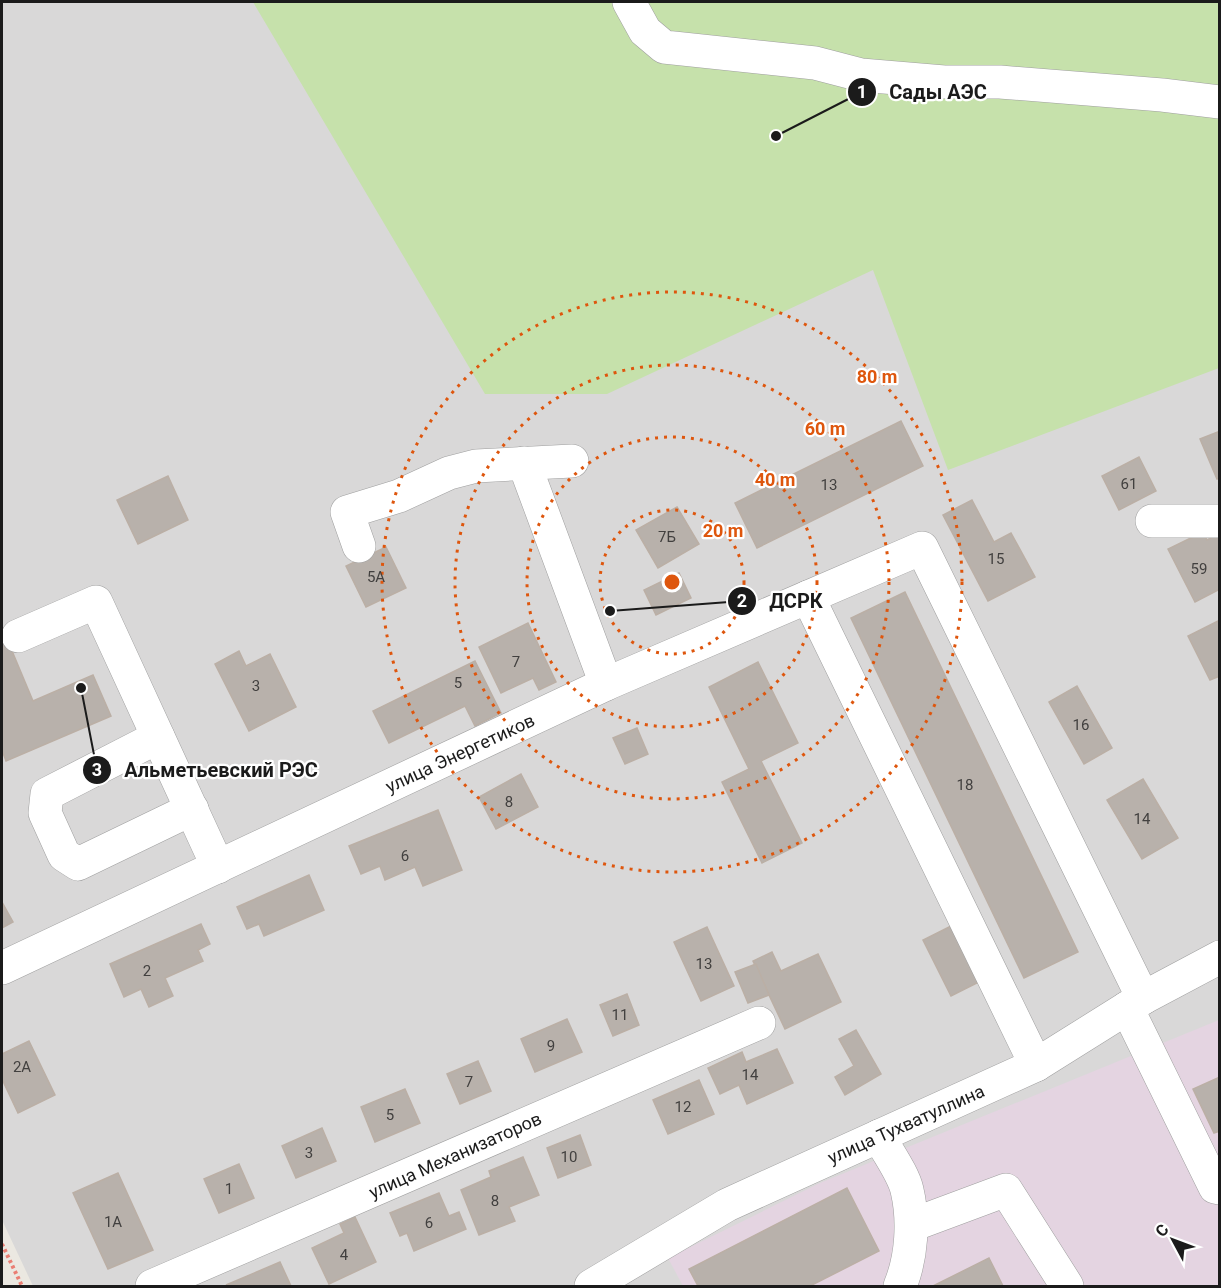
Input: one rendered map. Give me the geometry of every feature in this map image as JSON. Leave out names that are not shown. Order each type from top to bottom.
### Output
[{"type":"street","points":[[629,2],[645,31],[664,47],[815,63],[861,75],[944,82],[1000,82],[1220,102]]},
{"type":"street","points":[[359,546],[347,512],[399,496],[449,473],[476,466],[572,461]]},
{"type":"street","points":[[525,463],[606,684]]},
{"type":"street","points":[[1152,521],[1220,521]]},
{"type":"street","name":"улица Энергетиков","points":[[2,968],[606,684],[922,548],[1135,1003]]},
{"type":"street","points":[[808,597],[1036,1065]]},
{"type":"street","points":[[18,636],[96,602],[218,867]]},
{"type":"street","points":[[158,737],[47,794],[45,813],[64,855],[78,864],[192,809]]},
{"type":"street","name":"улица Тухватуллина","points":[[591,1287],[727,1205],[1036,1065],[1135,1003],[1220,957]]},
{"type":"street","points":[[1135,1003],[1215,1187],[1220,1188]]},
{"type":"street","name":"улица Механизаторов","points":[[152,1287],[759,1023]]},
{"type":"street","points":[[879,1136],[906,1188],[912,1225],[904,1277],[900,1287]]},
{"type":"street","points":[[912,1225],[1006,1190],[1067,1287]]},
{"type":"path","points":[[2,1244],[22,1287]]},
{"type":"shaded area","points":[[2,2],[1219,2],[1219,1286],[33,1286],[2,1220]]},
{"type":"shaded area","points":[[1219,1020],[1219,1286],[683,1286],[668,1258],[820,1183]]},
{"type":"green space","points":[[253,2],[1219,2],[1219,368],[948,470],[873,270],[607,394],[485,394]]},
{"type":"building","points":[[901,421],[923,466],[757,548],[735,503]]},
{"type":"building","points":[[1220,431],[1220,478],[1217,479],[1200,439]]},
{"type":"building","points":[[1139,457],[1156,491],[1119,510],[1102,476]]},
{"type":"building","points":[[168,476],[188,520],[138,544],[117,500]]},
{"type":"building","points":[[972,500],[994,542],[1011,533],[1035,577],[988,601],[943,515]]},
{"type":"building","points":[[677,507],[699,544],[658,568],[636,530]]},
{"type":"building","points":[[1203,532],[1207,540],[1218,534],[1220,538],[1220,589],[1195,602],[1168,549]]},
{"type":"building","points":[[386,547],[406,588],[366,607],[346,566]]},
{"type":"building","points":[[679,573],[691,598],[656,615],[644,590]]},
{"type":"building","points":[[905,592],[1078,952],[1024,978],[851,618]]},
{"type":"building","points":[[1220,620],[1220,676],[1210,680],[1188,636]]},
{"type":"building","points":[[528,623],[556,682],[539,690],[533,678],[501,693],[479,647]]},
{"type":"building","points":[[2,627],[33,701],[93,675],[111,716],[6,761],[2,750]]},
{"type":"building","points":[[239,651],[246,666],[270,654],[296,707],[249,731],[215,664]]},
{"type":"building","points":[[475,661],[501,713],[475,726],[465,706],[389,743],[373,711]]},
{"type":"building","points":[[758,662],[798,743],[761,761],[802,843],[762,863],[722,782],[749,769],[709,687]]},
{"type":"building","points":[[1077,686],[1112,748],[1084,764],[1049,702]]},
{"type":"building","points":[[637,728],[648,754],[625,764],[613,738]]},
{"type":"building","points":[[521,774],[538,807],[496,829],[479,797]]},
{"type":"building","points":[[1143,779],[1178,838],[1142,859],[1107,800]]},
{"type":"building","points":[[438,810],[462,870],[423,886],[415,867],[385,880],[380,866],[361,874],[349,846]]},
{"type":"building","points":[[309,875],[324,910],[264,936],[259,924],[247,929],[237,907]]},
{"type":"building","points":[[2,902],[13,922],[2,928]]},
{"type":"building","points":[[201,924],[210,944],[198,950],[203,961],[165,978],[173,996],[149,1007],[141,989],[124,997],[110,964]]},
{"type":"building","points":[[951,926],[979,982],[951,996],[923,940]]},
{"type":"building","points":[[707,927],[734,986],[701,1001],[674,942]]},
{"type":"building","points":[[772,952],[781,971],[818,954],[841,1002],[785,1029],[753,961]]},
{"type":"building","points":[[756,964],[769,995],[748,1003],[735,972]]},
{"type":"building","points":[[627,994],[639,1025],[613,1036],[600,1005]]},
{"type":"building","points":[[567,1019],[582,1052],[535,1072],[521,1039]]},
{"type":"building","points":[[856,1030],[881,1074],[845,1095],[835,1077],[854,1066],[839,1039]]},
{"type":"building","points":[[29,1041],[55,1095],[18,1113],[2,1079],[2,1054]]},
{"type":"building","points":[[777,1049],[793,1083],[747,1104],[739,1085],[720,1094],[708,1068],[742,1052],[746,1062]]},
{"type":"building","points":[[478,1061],[491,1091],[460,1104],[447,1074]]},
{"type":"building","points":[[1220,1077],[1220,1131],[1214,1133],[1193,1089]]},
{"type":"building","points":[[699,1080],[714,1114],[668,1134],[653,1100]]},
{"type":"building","points":[[405,1089],[420,1123],[375,1142],[361,1107]]},
{"type":"building","points":[[322,1128],[336,1161],[296,1178],[282,1146]]},
{"type":"building","points":[[580,1135],[591,1165],[558,1178],[547,1148]]},
{"type":"building","points":[[523,1157],[539,1195],[509,1207],[515,1221],[479,1235],[461,1190],[491,1177],[489,1171]]},
{"type":"building","points":[[239,1164],[254,1198],[219,1213],[204,1179]]},
{"type":"building","points":[[118,1173],[153,1250],[108,1269],[73,1193]]},
{"type":"building","points":[[847,1188],[879,1251],[810,1286],[698,1286],[689,1269]]},
{"type":"building","points":[[439,1193],[449,1216],[459,1212],[466,1229],[414,1251],[407,1233],[400,1236],[390,1213]]},
{"type":"building","points":[[355,1217],[376,1262],[329,1284],[312,1248],[344,1233],[340,1224]]},
{"type":"building","points":[[989,1258],[1003,1286],[933,1286]]},
{"type":"building","points":[[280,1262],[291,1286],[226,1285]]},
{"type":"place","name":"Сады АЭС","points":[[776,136]]},
{"type":"place","name":"ДСРК","points":[[610,611]]},
{"type":"place","name":"Альметьевский РЭС","points":[[81,688]]}]
